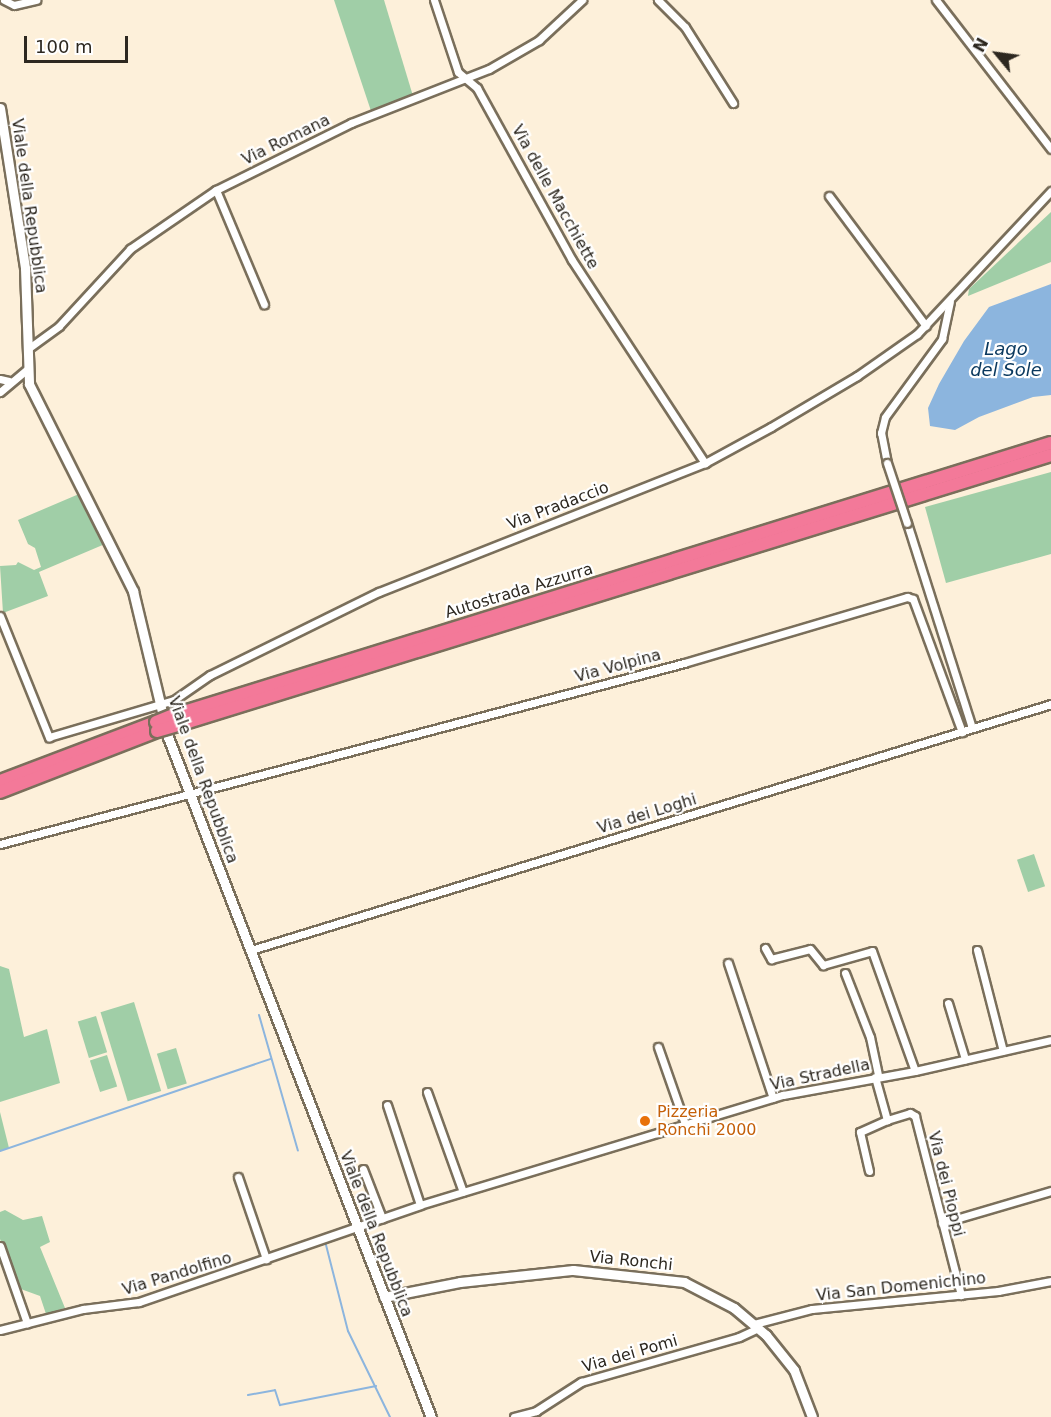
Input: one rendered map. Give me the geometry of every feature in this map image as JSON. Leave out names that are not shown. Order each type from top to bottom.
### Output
[{"type":"highway","name":"Autostrada Azzurra","points":[[0,781],[173,721],[1051,443]]},
{"type":"highway","name":"Autostrada Azzurra","points":[[173,721],[1051,454]]},
{"type":"highway","name":"Autostrada Azzurra","points":[[0,792],[156,727]]},
{"type":"main road","name":"Viale della Repubblica","points":[[0,108],[23,248],[29,348],[27,369],[35,398],[133,591],[157,703],[431,1417]]},
{"type":"main road","name":"Via Ronchi","points":[[384,1297],[534,1273],[607,1271],[684,1282],[734,1308],[756,1326],[794,1370],[812,1417]]},
{"type":"street","points":[[2,0],[14,5],[36,0]]},
{"type":"street","name":"Via delle Macchiette","points":[[434,0],[449,55],[466,81],[477,88],[572,260],[705,463]]},
{"type":"street","name":"Via Romana","points":[[29,348],[59,326],[130,249],[216,190],[360,119],[466,81],[531,45],[582,0]]},
{"type":"street","points":[[658,0],[685,27],[734,103]]},
{"type":"street","points":[[936,0],[1051,149]]},
{"type":"street","points":[[216,190],[264,304]]},
{"type":"street","name":"Via Pradaccio","points":[[0,616],[49,737],[157,703],[174,700],[210,675],[379,592],[705,463],[857,376],[926,326],[1051,190]]},
{"type":"street","points":[[829,196],[926,326]]},
{"type":"street","name":"Via Pradaccio","points":[[950,302],[942,339],[885,417],[881,433],[887,464],[972,729]]},
{"type":"street","points":[[0,392],[9,381],[27,369]]},
{"type":"street","points":[[0,380],[9,381]]},
{"type":"street","name":"Via Volpina","points":[[191,795],[684,663],[907,597],[913,599],[962,732]]},
{"type":"street","name":"Via dei Loghi","points":[[251,950],[1051,704]]},
{"type":"street","points":[[0,843],[191,795]]},
{"type":"street","points":[[765,948],[771,959],[810,949],[823,965],[872,951],[915,1071]]},
{"type":"street","points":[[977,950],[1003,1051]]},
{"type":"street","points":[[728,963],[773,1098]]},
{"type":"street","points":[[845,973],[870,1036],[887,1120],[860,1132],[869,1171]]},
{"type":"street","points":[[948,1003],[965,1059]]},
{"type":"street","name":"Via Stradella","points":[[357,1226],[419,1205],[773,1098],[915,1071],[1051,1040]]},
{"type":"street","points":[[658,1047],[685,1124]]},
{"type":"street","points":[[427,1092],[463,1192]]},
{"type":"street","points":[[387,1105],[419,1205]]},
{"type":"street","name":"Via dei Pioppi","points":[[887,1120],[910,1113],[915,1116],[961,1295]]},
{"type":"street","points":[[397,1166],[403,1164],[419,1205]]},
{"type":"street","points":[[363,1169],[382,1218]]},
{"type":"street","points":[[238,1177],[266,1259]]},
{"type":"street","points":[[942,1223],[1051,1191]]},
{"type":"street","name":"Via Pandolfino","points":[[0,1330],[83,1309],[139,1302],[357,1226]]},
{"type":"street","points":[[0,1246],[27,1323]]},
{"type":"street","name":"Via San Domenichino","points":[[756,1326],[812,1309],[961,1295],[1051,1281]]},
{"type":"street","name":"Via dei Pomi","points":[[514,1417],[536,1411],[581,1382],[739,1337],[756,1326]]},
{"type":"green space","points":[[334,0],[384,0],[413,96],[371,111]]},
{"type":"green space","points":[[1051,212],[1051,262],[968,296],[969,289]]},
{"type":"green space","points":[[1051,472],[1051,554],[946,583],[925,507]]},
{"type":"green space","points":[[79,494],[105,544],[39,572],[48,596],[3,613],[0,566],[16,565],[18,562],[34,570],[41,567],[35,548],[28,544],[18,520]]},
{"type":"green space","points":[[1034,854],[1045,886],[1028,892],[1017,860]]},
{"type":"green space","points":[[0,966],[9,969],[24,1037],[47,1029],[60,1083],[0,1102]]},
{"type":"green space","points":[[134,1002],[161,1091],[128,1101],[101,1012]]},
{"type":"green space","points":[[96,1016],[107,1052],[89,1058],[78,1022]]},
{"type":"green space","points":[[176,1048],[187,1083],[168,1089],[157,1054]]},
{"type":"green space","points":[[107,1055],[117,1086],[100,1092],[90,1061]]},
{"type":"green space","points":[[0,1112],[9,1148],[0,1151]]},
{"type":"green space","points":[[5,1210],[23,1220],[42,1216],[50,1242],[40,1247],[65,1308],[46,1314],[40,1296],[18,1288],[0,1239],[0,1212]]},
{"type":"water","name":"Lago del Sole","points":[[1051,284],[1051,395],[1033,397],[979,417],[955,430],[930,426],[928,408],[939,384],[964,341],[989,307]]},
{"type":"waterway","points":[[259,1015],[298,1151]]},
{"type":"waterway","points":[[0,1151],[271,1059]]},
{"type":"waterway","points":[[325,1241],[348,1331],[390,1417]]},
{"type":"waterway","points":[[248,1395],[275,1390],[280,1405],[376,1386]]},
{"type":"place","name":"Pizzeria Ronchi 2000","points":[[645,1121]]}]
